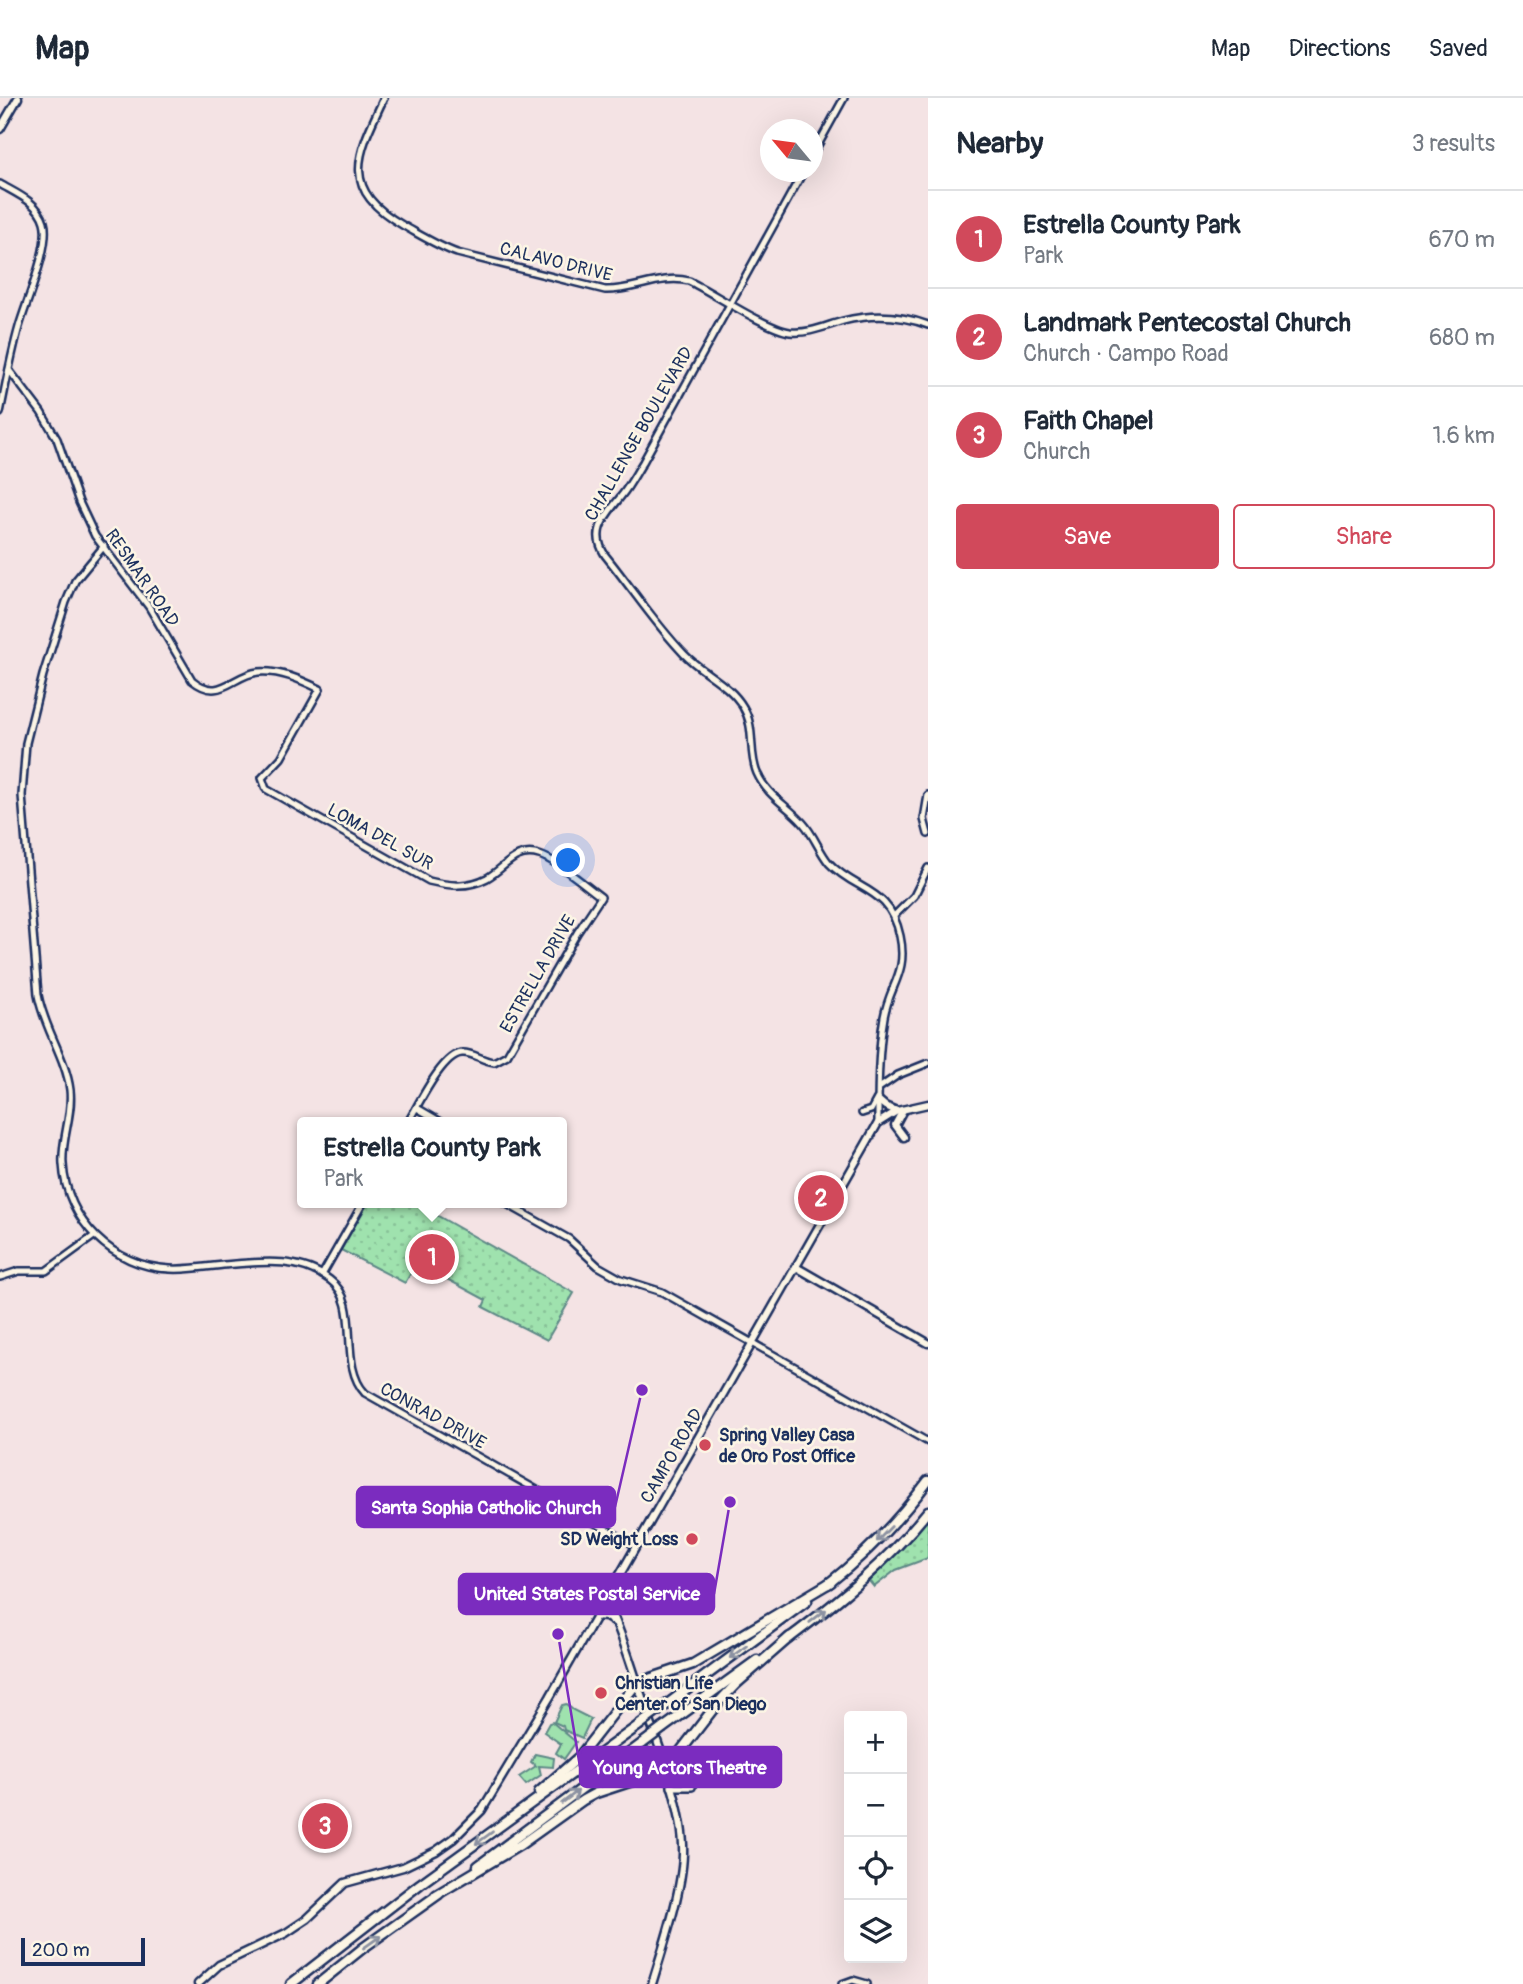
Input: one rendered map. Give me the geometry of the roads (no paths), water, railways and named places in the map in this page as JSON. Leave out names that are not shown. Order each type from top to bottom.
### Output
[{"type":"highway","points":[[291,1984],[344,1941],[831,1582],[877,1542],[909,1507],[928,1481]]},
{"type":"highway","points":[[436,1895],[520,1845],[583,1800],[666,1770],[736,1684],[860,1581],[928,1511]]},
{"type":"highway","points":[[511,1818],[579,1757],[637,1683],[693,1664],[831,1582]]},
{"type":"highway","points":[[318,1984],[363,1948],[790,1637]]},
{"type":"main road","points":[[0,129],[18,98]]},
{"type":"main road","points":[[878,1098],[900,1110]]},
{"type":"main road","points":[[878,1122],[900,1110],[928,1104]]},
{"type":"main road","points":[[900,1110],[895,1125],[904,1137]]},
{"type":"main road","name":"CAMPO ROAD","points":[[198,1984],[219,1965],[286,1933],[307,1919],[345,1883],[403,1867],[453,1839],[482,1810],[606,1600],[878,1122]]},
{"type":"main road","points":[[796,1267],[928,1343]]},
{"type":"main road","points":[[606,1600],[637,1683],[680,1821],[683,1854],[681,1874],[652,1984]]},
{"type":"main road","points":[[596,1616],[606,1617],[616,1623]]},
{"type":"street","name":"CALAVO DRIVE","points":[[384,98],[362,152],[359,174],[363,191],[381,212],[428,241],[457,253],[605,290],[620,291],[675,278],[689,281],[772,326],[788,331],[807,331],[851,319],[874,317],[892,317],[928,325]]},
{"type":"street","points":[[823,136],[844,98]]},
{"type":"street","name":"CHALLENGE BOULEVARD","points":[[797,182],[643,461],[624,493],[601,521],[598,539],[605,555],[682,652],[730,691],[742,705],[750,723],[756,770],[764,787],[802,822],[831,865],[873,892],[894,916]]},
{"type":"street","points":[[0,184],[36,207],[46,233],[19,327],[0,413]]},
{"type":"street","name":"RESMAR ROAD","points":[[9,370],[41,412],[57,439],[79,502],[95,536],[149,607],[192,680],[216,689],[257,672],[285,675],[320,689],[293,738],[262,781]]},
{"type":"street","points":[[92,557],[95,536]]},
{"type":"street","points":[[104,546],[92,557],[75,581],[66,602],[43,675],[26,743],[22,795],[38,995],[42,1016],[68,1077],[70,1095],[63,1142],[64,1179],[75,1210],[94,1236],[118,1254],[136,1263],[170,1269],[275,1261],[296,1265],[322,1275],[360,1208]]},
{"type":"street","name":"LOMA DEL SUR","points":[[262,781],[266,789],[429,881],[449,885],[471,884],[493,874],[513,857],[533,854],[546,858],[601,897]]},
{"type":"street","points":[[928,794],[924,820],[928,834]]},
{"type":"street","points":[[878,1122],[884,1017],[903,964],[900,933],[894,916],[914,896],[928,868]]},
{"type":"street","name":"ESTRELLA DRIVE","points":[[411,1117],[444,1064],[454,1055],[466,1053],[491,1062],[507,1055],[576,933],[601,897]]},
{"type":"street","points":[[879,1088],[898,1074],[928,1063]]},
{"type":"street","points":[[862,1113],[871,1110],[878,1098]]},
{"type":"street","points":[[417,1108],[432,1117]]},
{"type":"street","points":[[514,1208],[569,1239],[598,1266],[621,1279],[662,1292],[928,1443]]},
{"type":"street","points":[[0,1277],[19,1270],[46,1271],[94,1236]]},
{"type":"street","name":"CONRAD DRIVE","points":[[322,1275],[334,1283],[342,1294],[349,1330],[352,1370],[356,1382],[365,1393],[636,1546]]},
{"type":"street","points":[[671,1787],[692,1787]]},
{"type":"street","points":[[842,1984],[853,1980],[867,1984]]},
{"type":"place","name":"Landmark Pentecostal Church","points":[[821,1198]]},
{"type":"place","name":"Estrella County Park","points":[[432,1257]]},
{"type":"place","name":"Santa Sophia Catholic Church","points":[[642,1390]]},
{"type":"place","name":"Spring Valley Casa de Oro Post Office","points":[[705,1445]]},
{"type":"place","name":"United States Postal Service","points":[[730,1502]]},
{"type":"place","name":"SD Weight Loss","points":[[692,1539]]},
{"type":"place","name":"Young Actors Theatre","points":[[558,1634]]},
{"type":"place","name":"Christian Life Center of San Diego","points":[[601,1693]]},
{"type":"place","name":"Faith Chapel","points":[[325,1826]]}]
